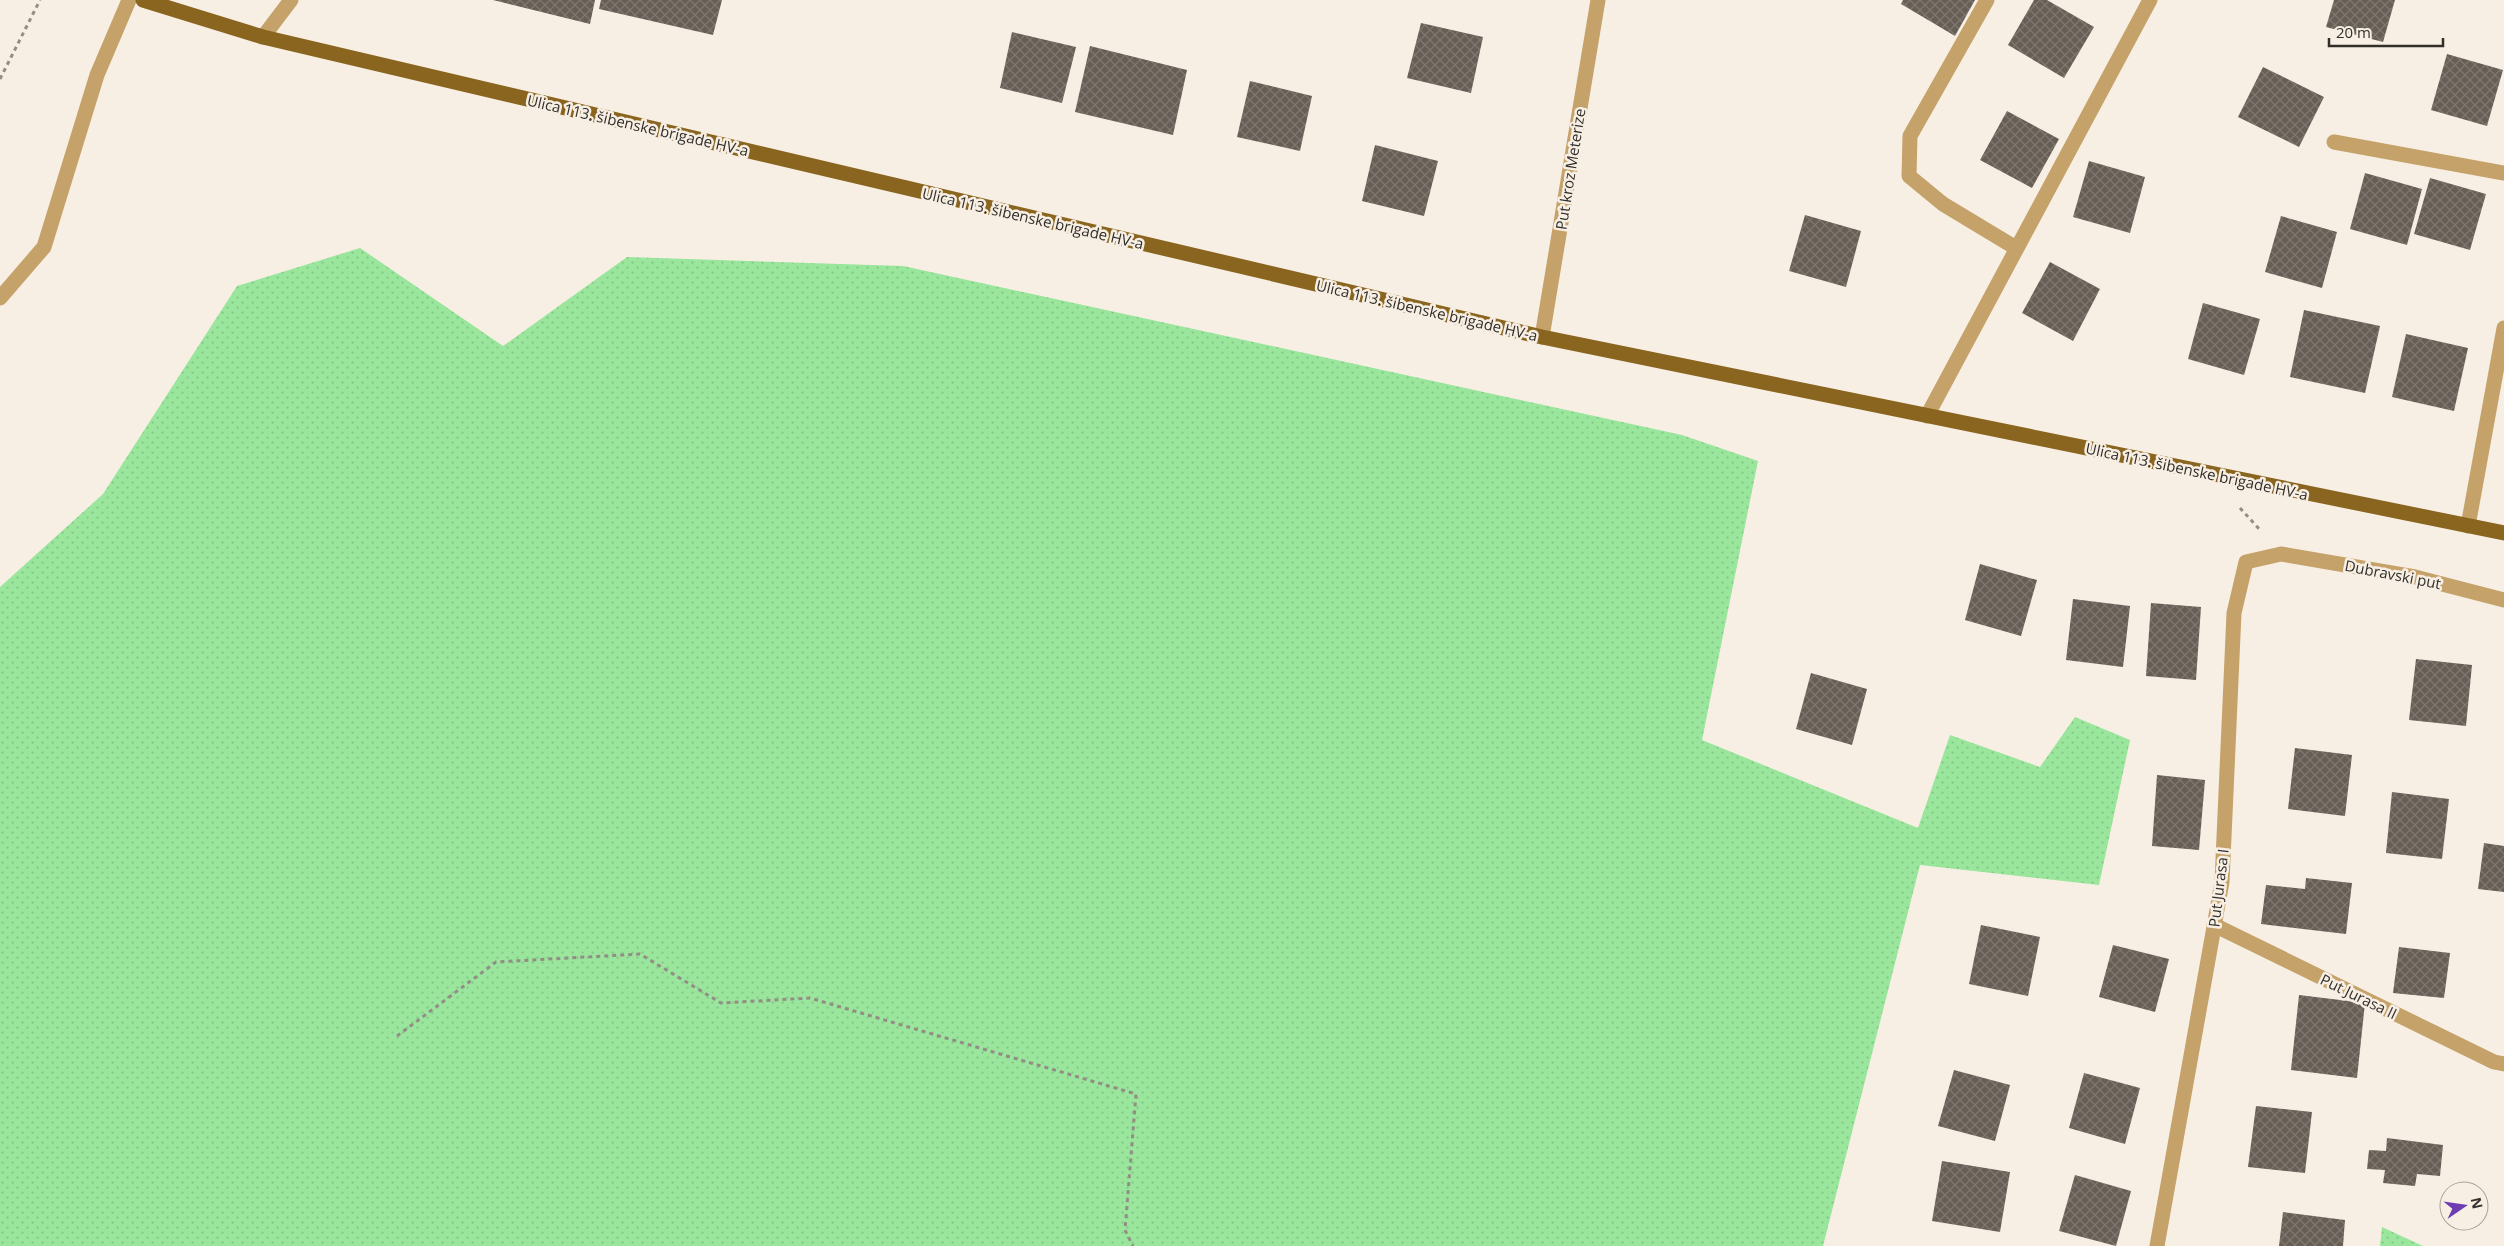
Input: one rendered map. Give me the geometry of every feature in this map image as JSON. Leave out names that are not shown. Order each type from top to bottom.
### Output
[{"type":"main road","name":"Ulica 113. šibenske brigade HV-a","points":[[143,0],[264,37],[1542,337],[2504,533]]},
{"type":"street","points":[[0,298],[44,247],[97,75],[129,0]]},
{"type":"street","points":[[264,37],[291,0]]},
{"type":"street","name":"Put kroz Meterize","points":[[1542,337],[1598,0]]},
{"type":"street","points":[[1987,0],[1910,136],[1909,176],[1943,204],[2016,248]]},
{"type":"street","points":[[1927,416],[2150,0]]},
{"type":"street","points":[[2334,142],[2504,172]]},
{"type":"street","points":[[2468,526],[2504,328]]},
{"type":"street","name":"Dubravski put","points":[[2281,554],[2416,577],[2504,600]]},
{"type":"street","name":"Put Jurasa I","points":[[2157,1246],[2222,882],[2234,613],[2246,562],[2281,554]]},
{"type":"street","name":"Put Jurasa II","points":[[2214,925],[2494,1062],[2504,1064]]},
{"type":"path","points":[[0,79],[40,0]]},
{"type":"path","points":[[2208,474],[2281,554]]},
{"type":"path","points":[[397,1036],[496,962],[640,954],[721,1003],[810,998],[1136,1094],[1125,1230],[1133,1246]]},
{"type":"green space","points":[[360,248],[503,346],[627,257],[903,266],[1682,435],[1758,461],[1702,740],[1918,828],[1950,735],[2040,767],[2075,717],[2130,740],[2099,885],[1920,865],[1823,1246],[0,1246],[0,587],[103,494],[237,286]]},
{"type":"green space","points":[[2382,1227],[2423,1246],[2380,1246]]},
{"type":"building","points":[[493,0],[595,0],[590,24]]},
{"type":"building","points":[[601,0],[722,0],[713,35],[599,9]]},
{"type":"building","points":[[1903,0],[1975,0],[1955,36],[1901,4]]},
{"type":"building","points":[[2034,0],[2047,0],[2094,27],[2064,78],[2008,45]]},
{"type":"building","points":[[2334,0],[2395,0],[2383,42],[2326,27]]},
{"type":"building","points":[[1421,23],[1483,37],[1471,93],[1407,78]]},
{"type":"building","points":[[1012,32],[1076,47],[1062,103],[1000,88]]},
{"type":"building","points":[[1090,46],[1187,70],[1173,135],[1075,112]]},
{"type":"building","points":[[2447,54],[2503,70],[2487,126],[2431,110]]},
{"type":"building","points":[[2263,67],[2324,97],[2299,147],[2238,117]]},
{"type":"building","points":[[1250,81],[1312,96],[1300,151],[1237,137]]},
{"type":"building","points":[[2007,111],[2059,139],[2032,188],[1980,160]]},
{"type":"building","points":[[1375,145],[1438,161],[1424,216],[1362,201]]},
{"type":"building","points":[[2089,161],[2145,177],[2130,233],[2073,217]]},
{"type":"building","points":[[2365,173],[2422,189],[2407,245],[2350,229]]},
{"type":"building","points":[[2430,178],[2486,194],[2470,250],[2414,234]]},
{"type":"building","points":[[1805,215],[1861,231],[1846,287],[1789,271]]},
{"type":"building","points":[[2281,216],[2337,232],[2322,288],[2265,272]]},
{"type":"building","points":[[2050,262],[2100,289],[2073,341],[2022,313]]},
{"type":"building","points":[[2203,303],[2260,319],[2244,375],[2188,359]]},
{"type":"building","points":[[2304,310],[2380,326],[2365,393],[2290,377]]},
{"type":"building","points":[[2406,334],[2468,348],[2454,411],[2392,397]]},
{"type":"building","points":[[1980,564],[2037,580],[2021,636],[1965,620]]},
{"type":"building","points":[[2073,599],[2130,606],[2123,667],[2066,660]]},
{"type":"building","points":[[2151,603],[2201,607],[2196,680],[2146,676]]},
{"type":"building","points":[[2416,659],[2472,665],[2466,726],[2409,720]]},
{"type":"building","points":[[1811,673],[1867,689],[1852,745],[1796,729]]},
{"type":"building","points":[[2295,748],[2352,755],[2345,816],[2288,809]]},
{"type":"building","points":[[2157,775],[2205,780],[2199,850],[2152,846]]},
{"type":"building","points":[[2392,792],[2449,799],[2442,859],[2386,853]]},
{"type":"building","points":[[2484,843],[2504,846],[2504,892],[2478,889]]},
{"type":"building","points":[[2306,878],[2352,883],[2346,934],[2261,924],[2266,885],[2305,889]]},
{"type":"building","points":[[1981,925],[2040,937],[2028,996],[1969,984]]},
{"type":"building","points":[[2113,945],[2169,959],[2155,1012],[2099,997]]},
{"type":"building","points":[[2399,947],[2450,953],[2444,998],[2393,993]]},
{"type":"building","points":[[2299,995],[2365,1003],[2357,1078],[2291,1070]]},
{"type":"building","points":[[1954,1070],[2010,1085],[1995,1141],[1938,1126]]},
{"type":"building","points":[[2084,1073],[2140,1088],[2125,1144],[2069,1128]]},
{"type":"building","points":[[2256,1106],[2312,1112],[2305,1173],[2248,1167]]},
{"type":"building","points":[[2387,1138],[2443,1145],[2440,1176],[2417,1174],[2415,1186],[2383,1183],[2385,1170],[2367,1169],[2369,1150],[2386,1151]]},
{"type":"building","points":[[1942,1161],[2010,1172],[2000,1232],[1932,1221]]},
{"type":"building","points":[[2075,1175],[2131,1191],[2116,1246],[2059,1231]]},
{"type":"building","points":[[2283,1212],[2345,1220],[2343,1246],[2279,1246]]}]
